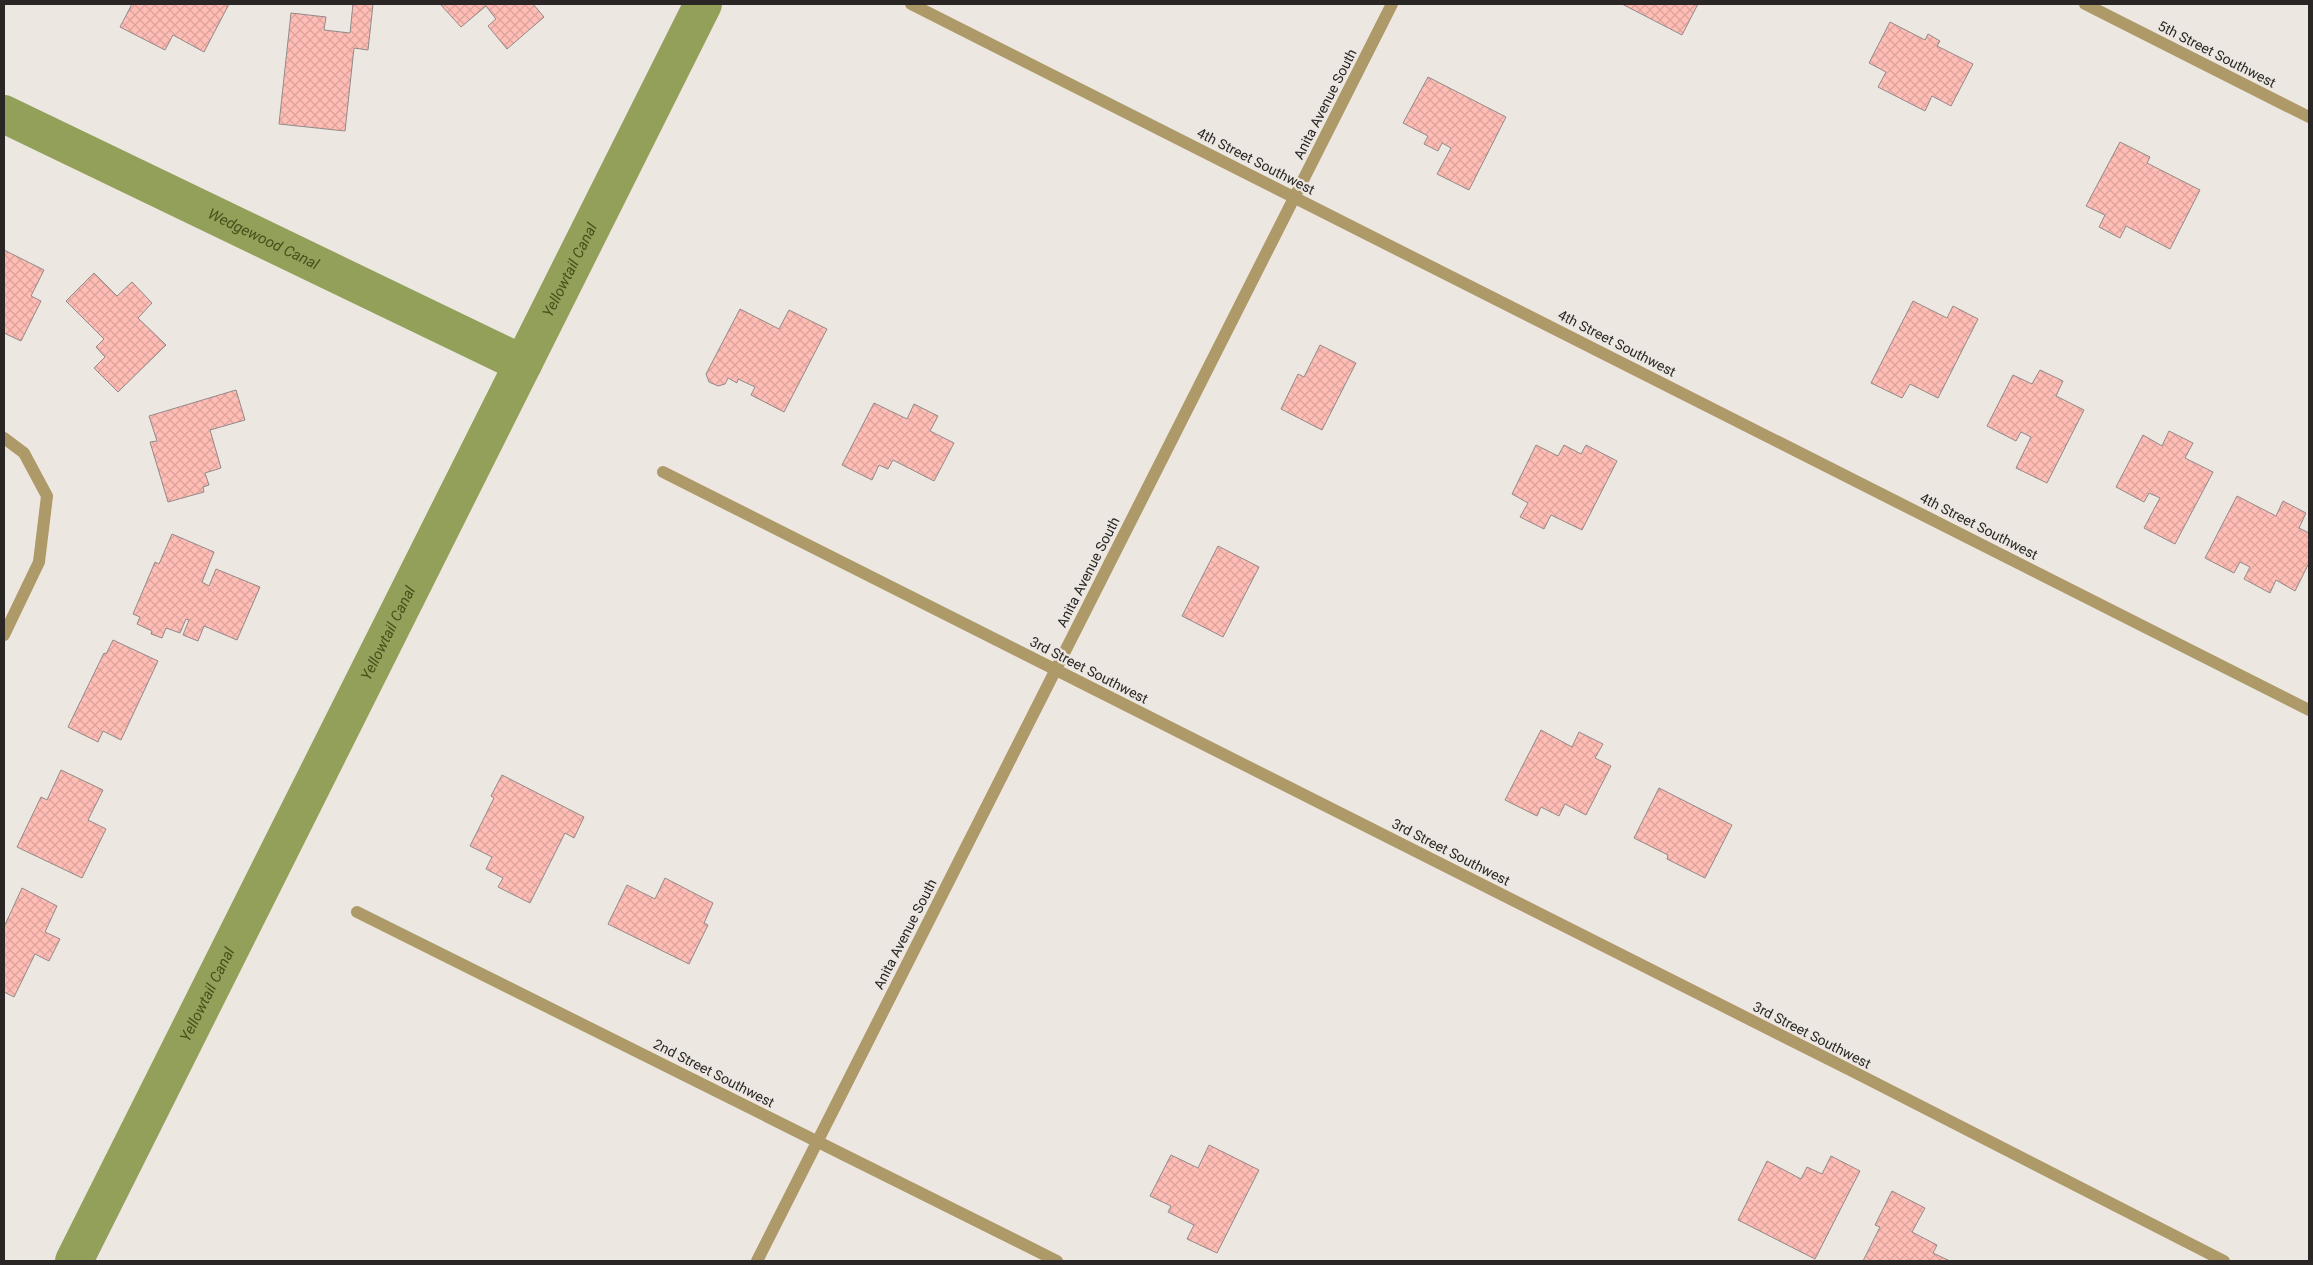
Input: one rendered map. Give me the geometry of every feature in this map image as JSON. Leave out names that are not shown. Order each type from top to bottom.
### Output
[{"type":"street","name":"4th Street Southwest","points":[[911,4],[2309,710]]},
{"type":"street","name":"Anita Avenue South","points":[[757,1261],[1392,4]]},
{"type":"street","name":"5th Street Southwest","points":[[2085,4],[2309,117]]},
{"type":"street","points":[[4,438],[24,453],[47,496],[39,562],[4,635]]},
{"type":"street","name":"3rd Street Southwest","points":[[663,472],[1858,1074],[2224,1261]]},
{"type":"street","name":"2nd Street Southwest","points":[[357,912],[1057,1261]]},
{"type":"building","points":[[132,4],[229,4],[204,52],[173,35],[165,50],[120,27]]},
{"type":"building","points":[[353,4],[373,4],[368,50],[354,48],[345,131],[279,124],[291,13],[326,17],[324,30],[350,33]]},
{"type":"building","points":[[440,4],[533,4],[544,17],[507,49],[488,26],[496,19],[486,6],[461,27]]},
{"type":"building","points":[[1622,4],[1698,4],[1682,35]]},
{"type":"building","points":[[1890,22],[1925,40],[1928,34],[1940,41],[1937,46],[1973,64],[1951,106],[1932,96],[1925,111],[1878,87],[1886,72],[1869,63]]},
{"type":"building","points":[[1428,77],[1506,117],[1469,190],[1437,174],[1451,148],[1442,143],[1438,151],[1424,144],[1428,136],[1403,123]]},
{"type":"building","points":[[2120,142],[2150,157],[2147,163],[2200,190],[2170,249],[2126,226],[2120,238],[2099,227],[2105,215],[2086,206]]},
{"type":"building","points":[[4,250],[44,270],[31,296],[41,301],[21,341],[4,333]]},
{"type":"building","points":[[94,273],[117,296],[132,282],[152,303],[138,318],[166,345],[118,392],[94,368],[105,357],[96,347],[104,339],[66,301]]},
{"type":"building","points":[[1913,301],[1947,318],[1953,306],[1978,319],[1938,398],[1910,384],[1902,398],[1871,383]]},
{"type":"building","points":[[740,309],[779,329],[789,310],[827,329],[784,412],[751,395],[755,387],[738,379],[737,383],[728,378],[725,384],[718,386],[709,382],[706,374]]},
{"type":"building","points":[[1320,345],[1356,363],[1322,430],[1281,409],[1298,374],[1304,377]]},
{"type":"building","points":[[2040,370],[2063,381],[2056,396],[2084,410],[2047,483],[2016,468],[2031,437],[2021,432],[2016,441],[1987,426],[2013,375],[2032,384]]},
{"type":"building","points":[[236,390],[245,420],[210,430],[221,468],[205,473],[209,485],[203,487],[204,492],[168,502],[150,442],[157,441],[149,416]]},
{"type":"building","points":[[874,403],[907,419],[914,404],[938,416],[930,431],[954,443],[934,481],[893,460],[888,469],[879,465],[872,480],[842,465]]},
{"type":"building","points":[[2169,431],[2193,443],[2185,458],[2213,472],[2175,544],[2144,528],[2160,498],[2149,493],[2144,502],[2116,487],[2143,435],[2162,446]]},
{"type":"building","points":[[1536,445],[1558,456],[1564,445],[1581,454],[1586,445],[1617,461],[1582,530],[1551,515],[1544,529],[1520,517],[1528,503],[1512,494]]},
{"type":"building","points":[[2237,496],[2276,516],[2283,501],[2306,513],[2299,528],[2309,533],[2309,563],[2295,591],[2276,580],[2270,593],[2244,579],[2250,567],[2240,562],[2234,573],[2205,558]]},
{"type":"building","points":[[172,534],[214,552],[202,582],[209,586],[216,569],[260,587],[237,640],[204,626],[198,641],[183,635],[189,620],[186,619],[180,633],[166,628],[162,638],[151,634],[152,631],[137,624],[140,617],[133,614],[155,562],[159,564]]},
{"type":"building","points":[[1218,546],[1259,567],[1223,637],[1182,616]]},
{"type":"building","points":[[113,640],[158,661],[121,740],[103,731],[98,742],[68,727],[104,653],[106,654]]},
{"type":"building","points":[[1541,730],[1572,747],[1579,732],[1603,744],[1595,758],[1611,766],[1586,815],[1565,804],[1559,816],[1541,807],[1537,816],[1505,800]]},
{"type":"building","points":[[61,770],[103,790],[88,820],[106,829],[82,878],[17,847],[41,797],[47,800]]},
{"type":"building","points":[[502,775],[584,817],[574,838],[565,833],[530,903],[498,887],[503,878],[486,869],[492,857],[470,846],[494,798],[491,796]]},
{"type":"building","points":[[1659,788],[1732,825],[1705,878],[1667,859],[1668,855],[1634,838]]},
{"type":"building","points":[[665,878],[713,903],[704,923],[708,925],[689,964],[608,924],[627,885],[655,899]]},
{"type":"building","points":[[22,888],[57,906],[45,932],[60,939],[49,961],[35,954],[14,997],[4,992],[4,927]]},
{"type":"building","points":[[1209,1145],[1259,1170],[1217,1253],[1187,1239],[1194,1225],[1168,1212],[1171,1206],[1150,1196],[1171,1155],[1198,1168]]},
{"type":"building","points":[[1831,1156],[1860,1171],[1815,1259],[1738,1220],[1767,1161],[1801,1179],[1807,1167],[1822,1174]]},
{"type":"building","points":[[1892,1191],[1925,1208],[1912,1232],[1937,1245],[1933,1253],[1950,1261],[1863,1261],[1880,1227],[1875,1225]]},
{"type":"waterway","name":"Yellowtail Canal","points":[[74,1261],[703,4]]},
{"type":"waterway","name":"Wedgewood Canal","points":[[4,114],[523,364]]}]
